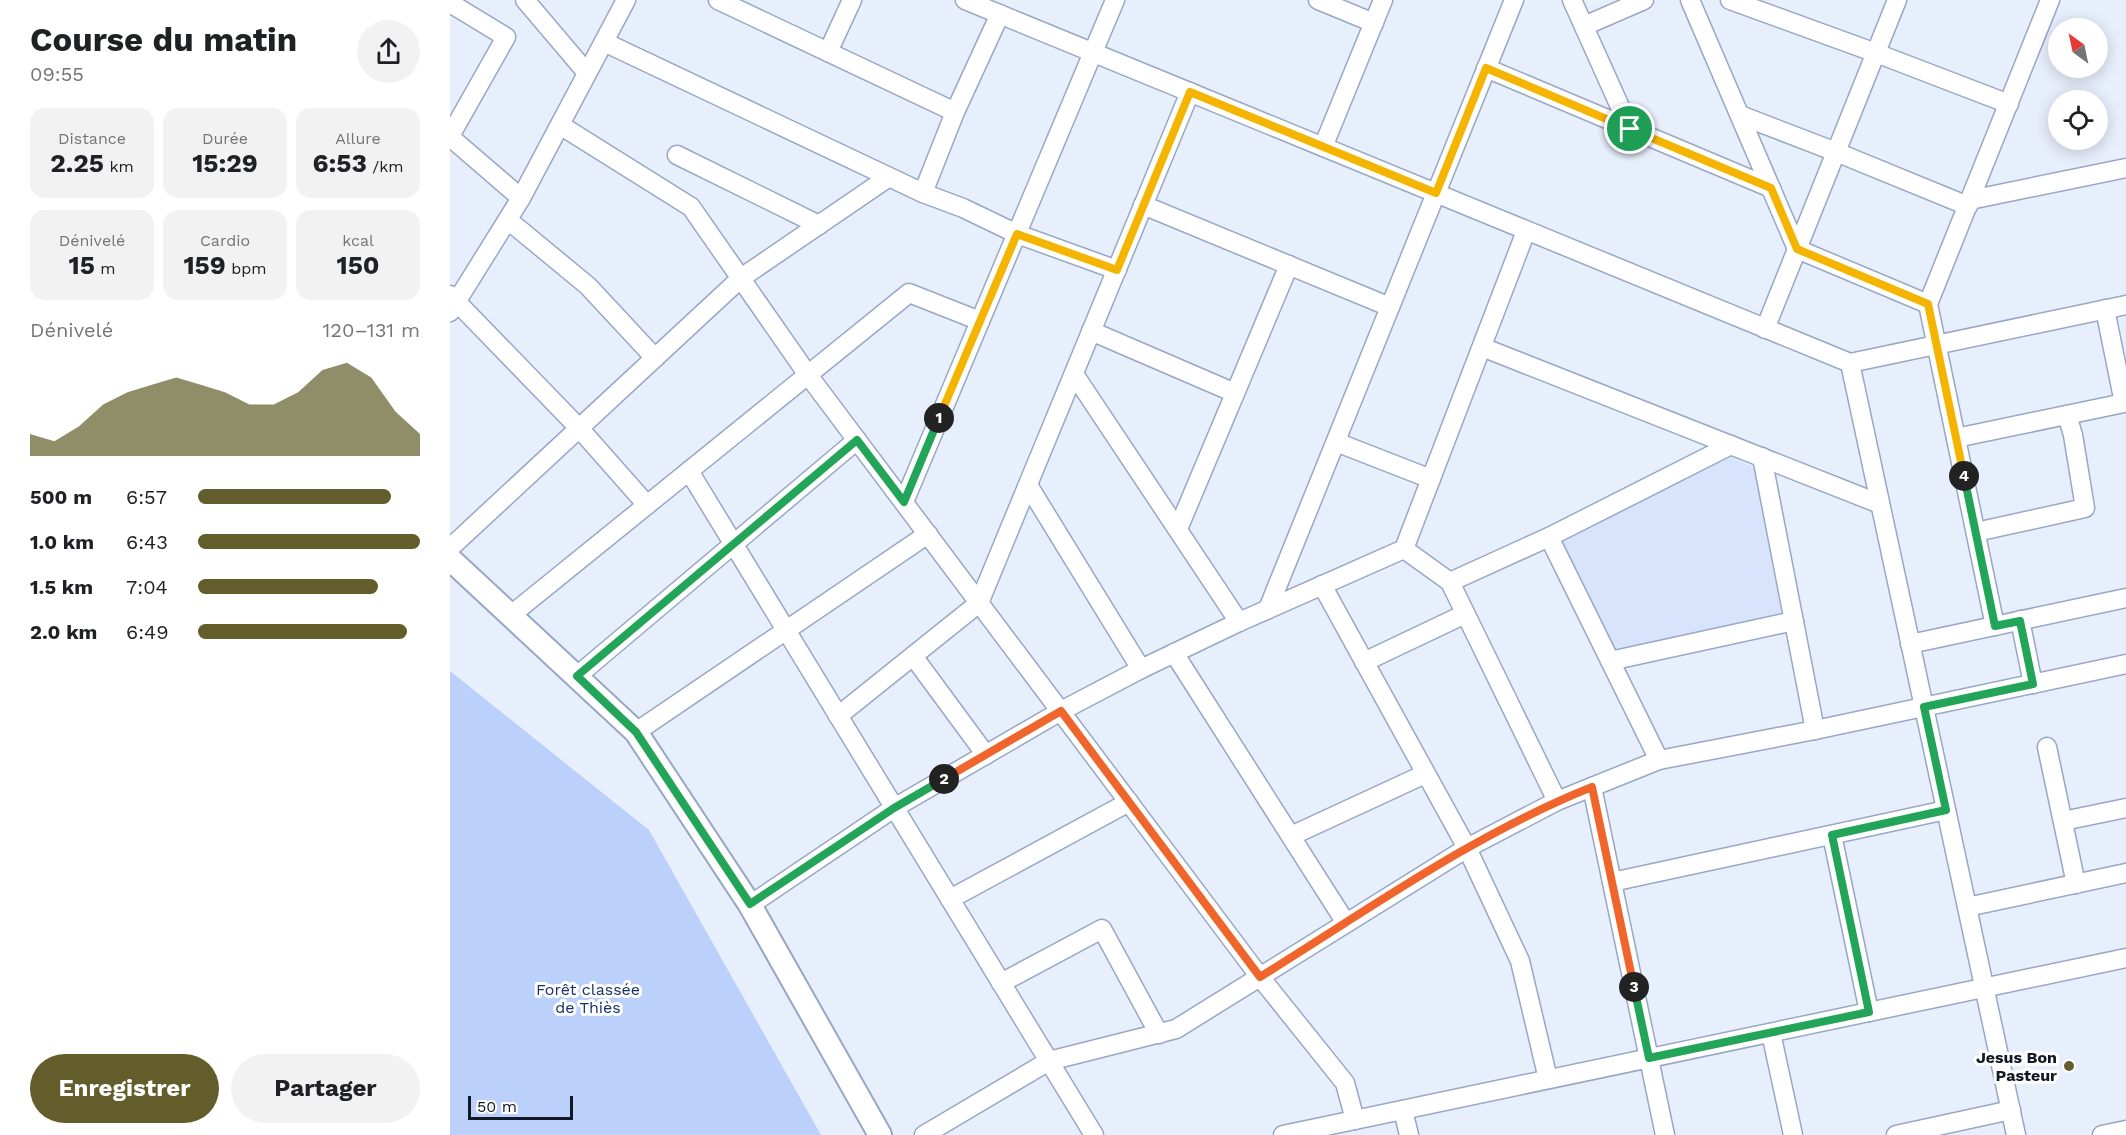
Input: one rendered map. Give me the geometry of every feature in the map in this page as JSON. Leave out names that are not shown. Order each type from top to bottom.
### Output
[{"type":"main road","points":[[450,559],[636,732],[750,904],[880,1135]]},
{"type":"street","points":[[525,0],[587,73]]},
{"type":"street","points":[[717,0],[955,112]]},
{"type":"street","points":[[828,52],[852,0]]},
{"type":"street","points":[[965,0],[1850,363],[2126,305]]},
{"type":"street","points":[[904,502],[1114,0]]},
{"type":"street","points":[[1318,0],[1374,23]]},
{"type":"street","points":[[1323,147],[1383,0]]},
{"type":"street","points":[[1268,609],[1514,0]]},
{"type":"street","points":[[1572,0],[1630,129]]},
{"type":"street","points":[[1584,26],[1644,0]]},
{"type":"street","points":[[1690,0],[1797,249],[1928,304]]},
{"type":"street","points":[[1730,0],[2009,104]]},
{"type":"street","points":[[1766,329],[1897,0]]},
{"type":"street","points":[[624,1],[521,198],[452,303],[579,428],[647,505]]},
{"type":"street","points":[[1995,626],[1928,304],[2009,104],[2044,2]]},
{"type":"street","points":[[450,3],[506,37],[450,137],[521,198]]},
{"type":"street","points":[[923,194],[955,112],[1000,14]]},
{"type":"street","points":[[604,42],[923,194],[963,208],[1017,234],[1117,270]]},
{"type":"street","points":[[1486,68],[1771,188]]},
{"type":"street","points":[[838,716],[979,603],[1190,92]]},
{"type":"street","points":[[1740,115],[1969,203],[2126,168]]},
{"type":"street","points":[[560,125],[691,207],[808,375],[1260,977],[1345,1083],[1355,1120]]},
{"type":"street","points":[[677,155],[819,225]]},
{"type":"street","points":[[450,548],[741,278],[889,177]]},
{"type":"street","points":[[1143,205],[1390,307]]},
{"type":"street","points":[[508,220],[588,286],[655,358]]},
{"type":"street","points":[[750,904],[894,808],[1061,711],[1239,622],[1404,549],[1527,231]]},
{"type":"street","points":[[1178,529],[1289,265]]},
{"type":"street","points":[[511,615],[909,293],[980,321]]},
{"type":"street","points":[[1956,438],[2124,403],[2105,309]]},
{"type":"street","points":[[1091,331],[1235,393]]},
{"type":"street","points":[[1482,347],[1880,504]]},
{"type":"street","points":[[1850,363],[2016,1135]]},
{"type":"street","points":[[1074,374],[1239,622]]},
{"type":"street","points":[[1976,532],[2085,508],[2073,435],[2067,415]]},
{"type":"street","points":[[577,676],[857,440]]},
{"type":"street","points":[[1336,442],[1431,479]]},
{"type":"street","points":[[1450,582],[1549,537],[1731,445]]},
{"type":"street","points":[[1762,458],[1815,730]]},
{"type":"street","points":[[689,471],[1094,1135]]},
{"type":"street","points":[[1028,485],[1141,669]]},
{"type":"street","points":[[636,732],[928,534]]},
{"type":"street","points":[[1549,537],[1659,760]]},
{"type":"street","points":[[1404,549],[1450,582],[1557,801]]},
{"type":"street","points":[[1322,585],[1467,848],[1520,961],[1548,1079]]},
{"type":"street","points":[[1910,644],[2126,598]]},
{"type":"street","points":[[1364,662],[1465,614]]},
{"type":"street","points":[[1610,661],[1794,621]]},
{"type":"street","points":[[2020,621],[2033,684]]},
{"type":"street","points":[[1174,653],[1346,923]]},
{"type":"street","points":[[913,656],[986,755]]},
{"type":"street","points":[[924,1135],[1048,1061],[1176,1029],[1467,848],[1557,801],[1659,760],[1815,730],[2126,664]]},
{"type":"street","points":[[2047,747],[2076,884]]},
{"type":"street","points":[[1291,836],[1425,774]]},
{"type":"street","points":[[1592,787],[1665,1135]]},
{"type":"street","points":[[950,899],[1129,802]]},
{"type":"street","points":[[2063,821],[2126,808]]},
{"type":"street","points":[[1612,882],[1946,810]]},
{"type":"street","points":[[1832,835],[1869,1012]]},
{"type":"street","points":[[1967,907],[2126,873]]},
{"type":"street","points":[[1000,983],[1102,929],[1159,1034]]},
{"type":"street","points":[[1283,1135],[2126,958]]},
{"type":"street","points":[[1771,1033],[1793,1135]]},
{"type":"street","points":[[1403,1110],[1408,1135]]},
{"type":"street","points":[[1899,1135],[2011,1110]]},
{"type":"street","points":[[2102,1135],[2126,1130]]},
{"type":"shaded area","points":[[1731,457],[1754,468],[1782,615],[1614,651],[1559,542]]},
{"type":"green space","name":"Forêt classée de Thiès","points":[[450,671],[649,830],[821,1135],[450,1135]]},
{"type":"place","name":"Jesus Bon Pasteur","points":[[2069,1066]]},
{"type":"route","points":[[1486,68],[1630,129],[1771,188],[1797,249],[1928,304],[1995,626],[2020,621],[2033,684],[1924,707],[1946,810],[1832,835],[1869,1012],[1649,1058],[1592,787],[1557,801],[1467,848],[1260,977],[1061,711],[894,808],[750,904],[636,732],[577,676],[857,440],[904,502],[1017,234],[1117,270],[1190,92],[1436,193],[1486,68]]}]
